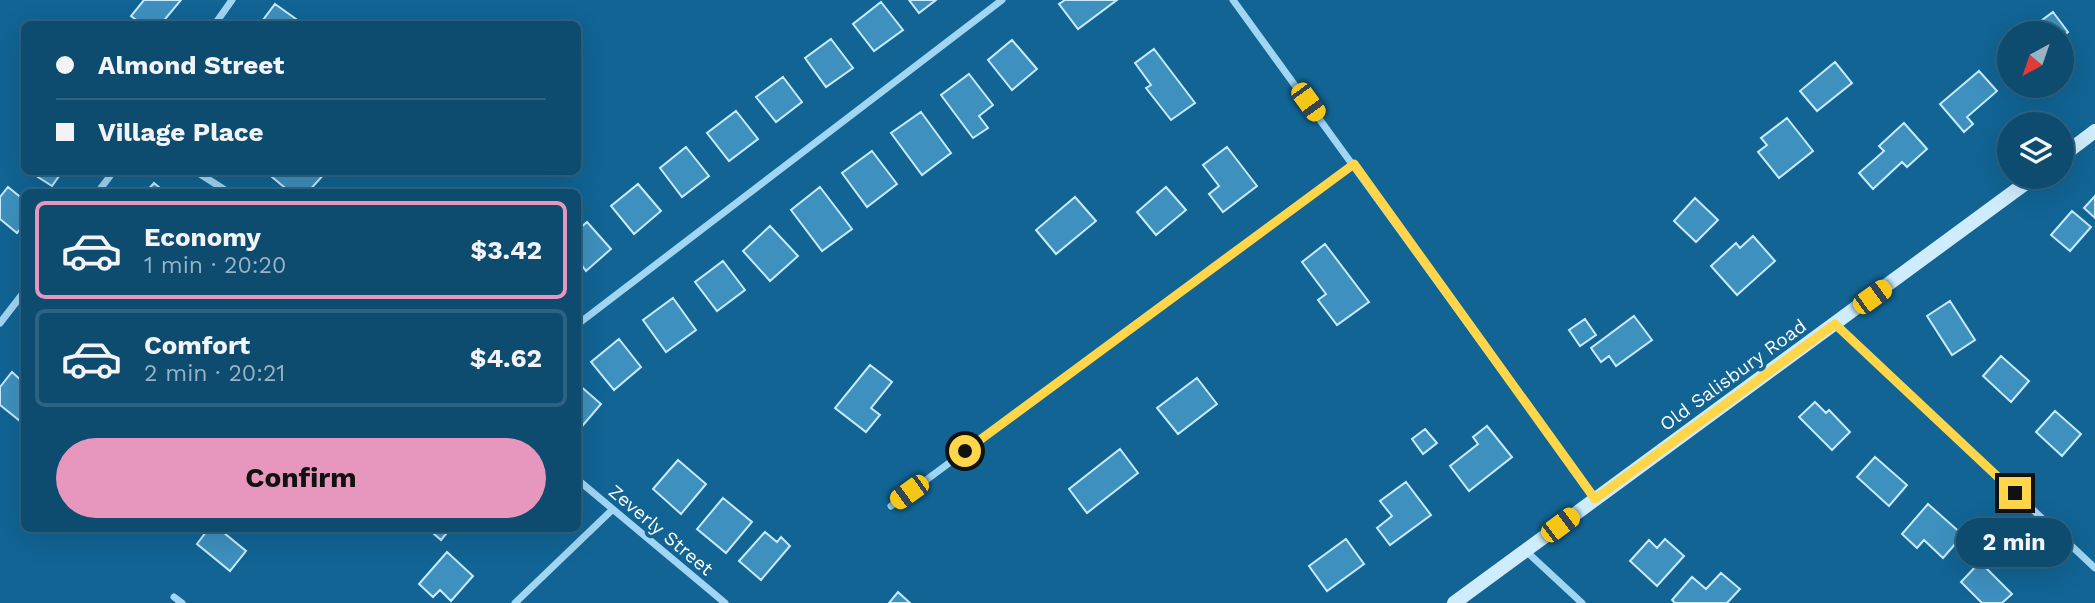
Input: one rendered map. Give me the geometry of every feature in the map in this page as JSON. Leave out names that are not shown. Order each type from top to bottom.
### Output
[{"type":"main road","points":[[2074,147],[2095,131]]},
{"type":"main road","name":"Old Salisbury Road","points":[[1454,603],[2018,189]]},
{"type":"street","points":[[217,21],[232,0]]},
{"type":"street","points":[[581,322],[1002,0]]},
{"type":"street","points":[[1233,0],[1595,499]]},
{"type":"street","points":[[891,506],[1354,164]]},
{"type":"street","points":[[202,175],[223,189]]},
{"type":"street","points":[[0,323],[21,296]]},
{"type":"street","points":[[1835,324],[2095,568]]},
{"type":"street","name":"Zeverly Street","points":[[581,483],[725,603]]},
{"type":"street","points":[[515,603],[612,510]]},
{"type":"street","points":[[1526,551],[1582,603]]},
{"type":"street","points":[[174,597],[182,603]]},
{"type":"building","points":[[144,0],[181,0],[164,21],[138,21],[131,16]]},
{"type":"building","points":[[909,0],[936,0],[919,13]]},
{"type":"building","points":[[1065,0],[1117,0],[1078,29],[1059,4]]},
{"type":"building","points":[[881,2],[903,30],[874,51],[853,24]]},
{"type":"building","points":[[275,4],[299,21],[262,21]]},
{"type":"building","points":[[2053,12],[2060,21],[2041,21]]},
{"type":"building","points":[[831,39],[853,68],[826,87],[805,58]]},
{"type":"building","points":[[1012,40],[1037,69],[1012,90],[988,60]]},
{"type":"building","points":[[1154,49],[1195,103],[1171,120],[1146,88],[1151,85],[1135,63]]},
{"type":"building","points":[[1835,62],[1852,83],[1817,111],[1800,91]]},
{"type":"building","points":[[1979,71],[1997,91],[1967,117],[1973,124],[1964,132],[1940,104]]},
{"type":"building","points":[[969,74],[993,105],[979,116],[988,128],[973,138],[941,95]]},
{"type":"building","points":[[783,77],[802,102],[776,122],[756,97]]},
{"type":"building","points":[[736,111],[758,139],[729,161],[707,133]]},
{"type":"building","points":[[921,112],[951,153],[922,175],[891,133]]},
{"type":"building","points":[[1787,118],[1813,151],[1779,178],[1758,152],[1767,145],[1761,138]]},
{"type":"building","points":[[1904,123],[1927,149],[1907,167],[1902,162],[1873,189],[1859,173],[1884,151],[1879,146]]},
{"type":"building","points":[[686,147],[709,176],[682,197],[660,168]]},
{"type":"building","points":[[1227,147],[1257,186],[1223,212],[1209,194],[1219,186],[1203,165]]},
{"type":"building","points":[[872,151],[897,184],[867,207],[842,173]]},
{"type":"building","points":[[35,175],[60,175],[52,186]]},
{"type":"building","points":[[323,175],[311,189],[286,189],[272,177]]},
{"type":"building","points":[[154,183],[161,189],[149,189]]},
{"type":"building","points":[[638,184],[661,211],[634,234],[611,206]]},
{"type":"building","points":[[8,187],[21,198],[21,228],[17,233],[0,219],[0,197]]},
{"type":"building","points":[[820,187],[852,229],[822,251],[791,210]]},
{"type":"building","points":[[1166,187],[1186,210],[1156,235],[1137,212]]},
{"type":"building","points":[[2095,196],[2095,218],[2084,208]]},
{"type":"building","points":[[1075,197],[1096,221],[1056,254],[1036,230]]},
{"type":"building","points":[[1695,198],[1718,220],[1696,242],[1674,221]]},
{"type":"building","points":[[2072,211],[2091,227],[2070,251],[2051,235]]},
{"type":"building","points":[[587,222],[611,249],[586,271],[581,264],[581,227]]},
{"type":"building","points":[[770,226],[798,256],[770,281],[743,251]]},
{"type":"building","points":[[1753,236],[1775,261],[1737,295],[1711,266],[1736,243],[1740,248]]},
{"type":"building","points":[[1325,244],[1369,302],[1337,325],[1318,300],[1326,294],[1302,262]]},
{"type":"building","points":[[723,261],[745,290],[717,311],[695,282]]},
{"type":"building","points":[[673,298],[696,330],[666,352],[643,320]]},
{"type":"building","points":[[1950,301],[1975,340],[1952,355],[1927,316]]},
{"type":"building","points":[[1634,316],[1652,340],[1616,366],[1609,356],[1601,362],[1591,348]]},
{"type":"building","points":[[1585,319],[1596,335],[1580,346],[1569,330]]},
{"type":"building","points":[[619,339],[641,367],[614,390],[591,362]]},
{"type":"building","points":[[2001,356],[2029,381],[2011,402],[1983,376]]},
{"type":"building","points":[[870,365],[892,382],[871,408],[880,415],[866,432],[835,408]]},
{"type":"building","points":[[12,372],[21,380],[20,421],[0,405],[0,387]]},
{"type":"building","points":[[1197,378],[1217,404],[1178,434],[1157,408]]},
{"type":"building","points":[[581,387],[601,404],[581,427]]},
{"type":"building","points":[[1815,402],[1826,413],[1829,410],[1850,432],[1832,450],[1799,417]]},
{"type":"building","points":[[2055,411],[2081,434],[2062,456],[2036,432]]},
{"type":"building","points":[[1487,426],[1512,457],[1469,491],[1450,466],[1478,444],[1473,437]]},
{"type":"building","points":[[1425,429],[1437,443],[1423,454],[1412,439]]},
{"type":"building","points":[[1120,449],[1138,473],[1087,513],[1069,489]]},
{"type":"building","points":[[1875,457],[1907,485],[1889,506],[1857,477]]},
{"type":"building","points":[[678,460],[706,484],[681,514],[653,489]]},
{"type":"building","points":[[1406,482],[1431,515],[1390,545],[1377,528],[1392,516],[1380,501]]},
{"type":"building","points":[[723,498],[752,522],[726,553],[697,529]]},
{"type":"building","points":[[1928,504],[1963,535],[1943,558],[1924,540],[1917,548],[1902,534]]},
{"type":"building","points":[[206,532],[223,532],[246,551],[230,571],[197,544]]},
{"type":"building","points":[[432,532],[448,532],[441,540]]},
{"type":"building","points":[[765,532],[777,542],[781,537],[790,546],[761,580],[739,561]]},
{"type":"building","points":[[1346,539],[1364,564],[1327,591],[1309,566]]},
{"type":"building","points":[[1665,539],[1684,556],[1657,586],[1630,561],[1649,540],[1657,548]]},
{"type":"building","points":[[447,552],[473,576],[451,601],[440,590],[433,597],[419,584]]},
{"type":"building","points":[[1980,562],[2012,594],[2002,603],[1982,603],[1961,582]]},
{"type":"building","points":[[1721,573],[1740,589],[1727,603],[1675,603],[1672,600],[1692,577],[1706,589]]},
{"type":"building","points":[[898,592],[910,603],[889,603]]},
{"type":"route","points":[[965,451],[1354,164],[1595,499],[1835,324],[2015,493]]}]
